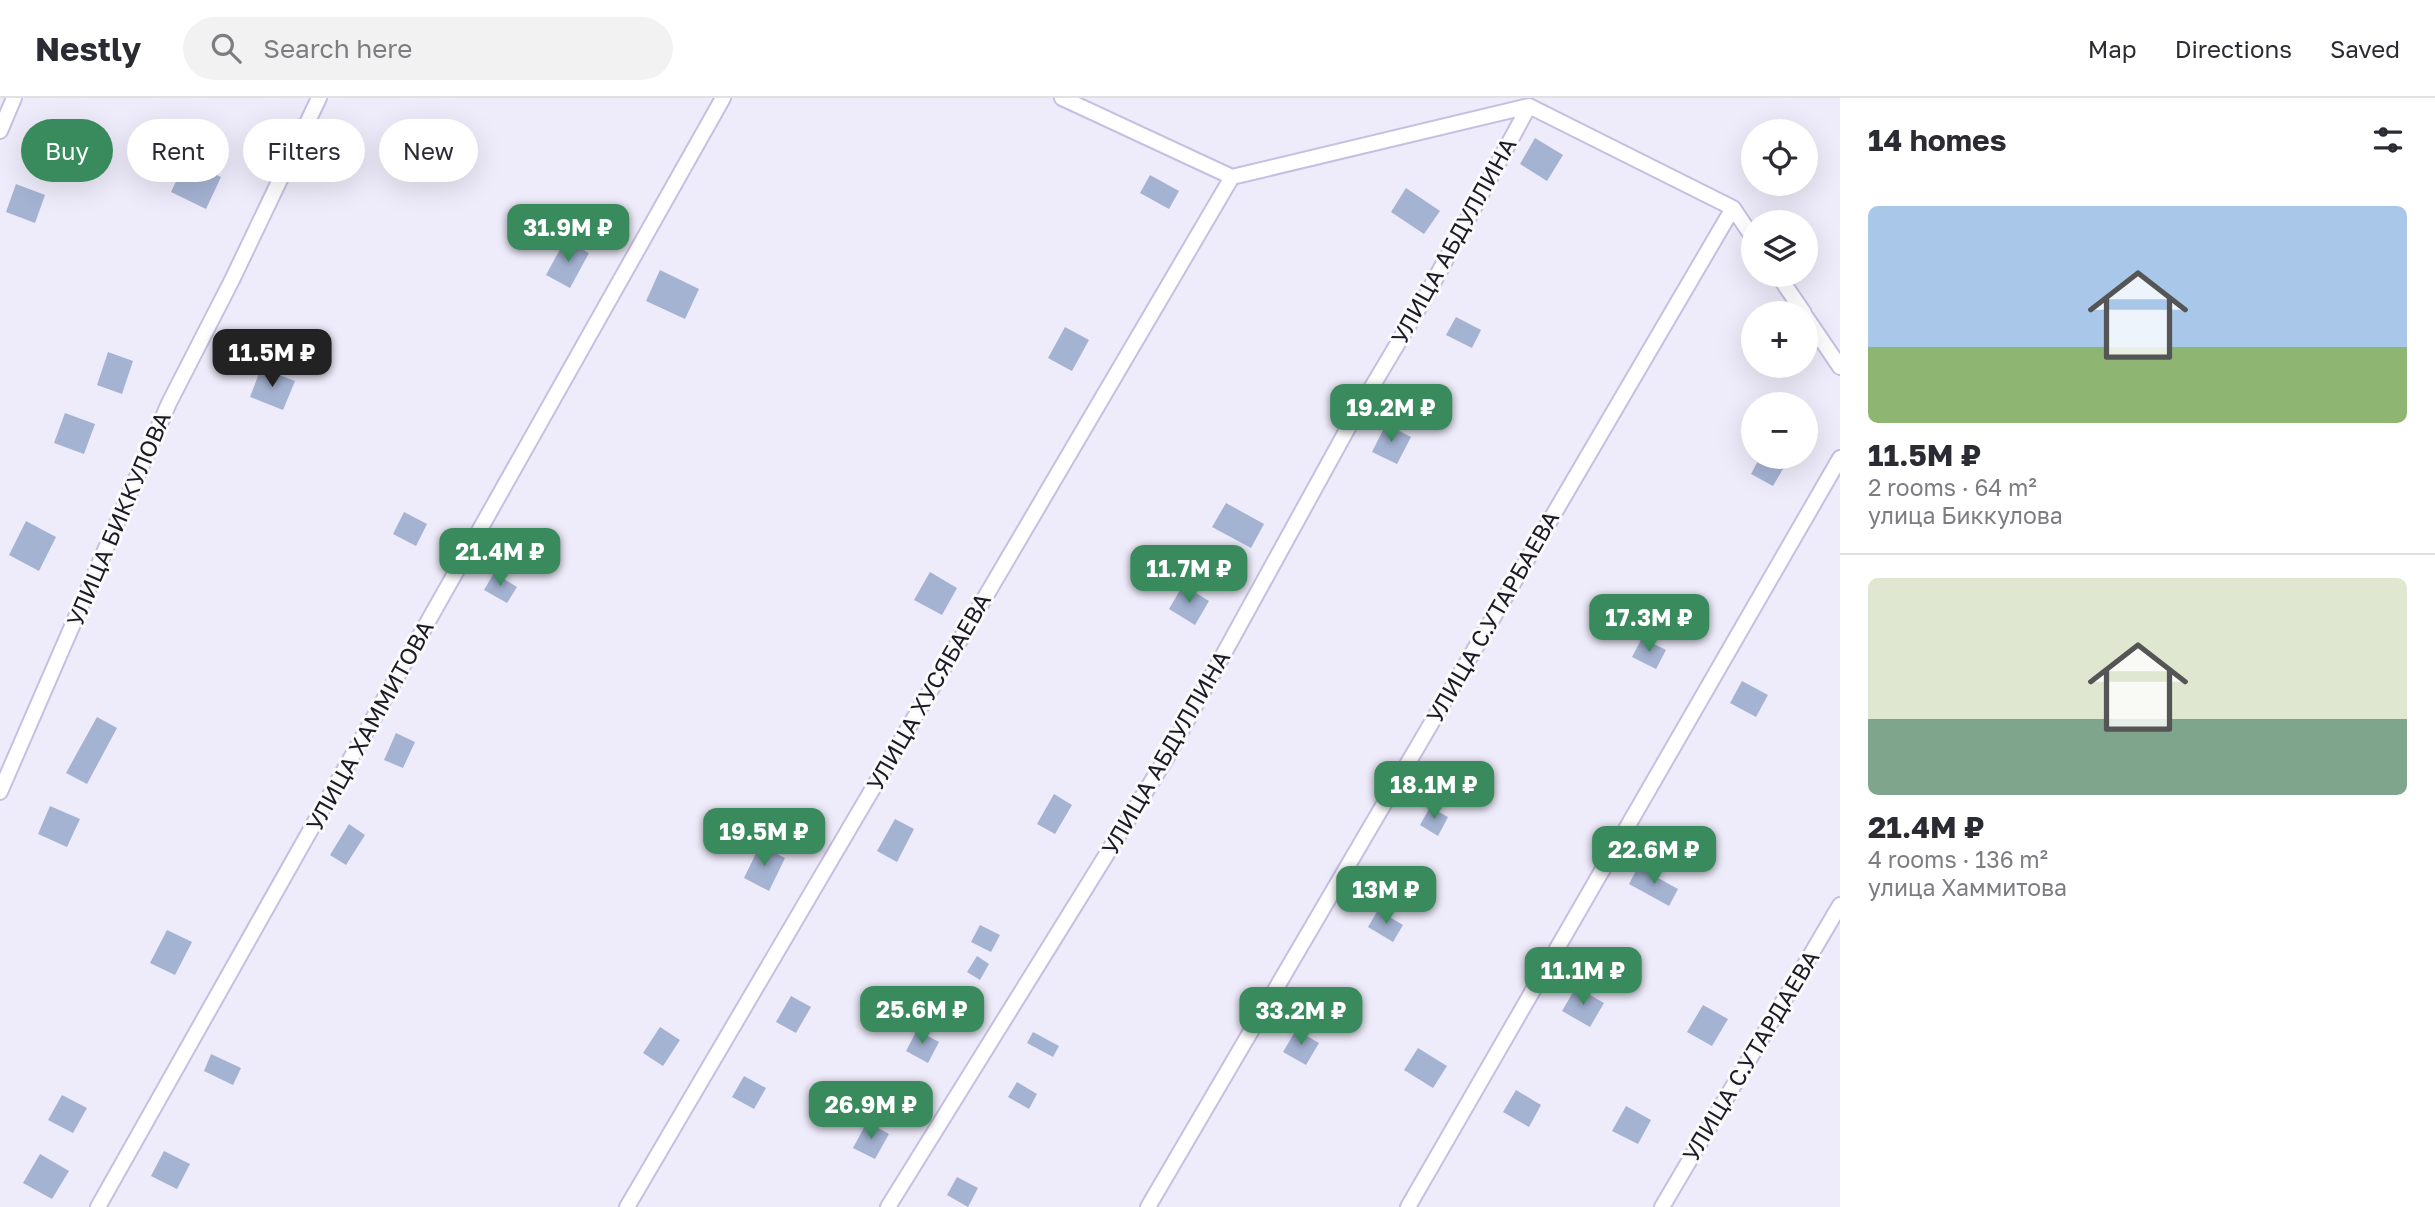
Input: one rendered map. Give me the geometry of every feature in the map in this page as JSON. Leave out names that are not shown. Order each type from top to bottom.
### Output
[{"type":"street","points":[[0,131],[14,98]]},
{"type":"street","name":"УЛИЦА БИККУЛОВА","points":[[0,792],[169,402],[232,280],[319,98]]},
{"type":"street","name":"УЛИЦА ХАММИТОВА","points":[[98,1207],[723,98]]},
{"type":"street","points":[[1062,98],[1232,177],[1529,106],[1733,208],[1741,220]]},
{"type":"street","name":"УЛИЦА АБДУЛЛИНА","points":[[888,1207],[1167,757],[1354,417],[1426,296],[1529,106]]},
{"type":"street","name":"УЛИЦА ХУСЯБАЕВА","points":[[627,1207],[1232,177]]},
{"type":"street","name":"УЛИЦА С.УТАРБАЕВА","points":[[1148,1207],[1733,208]]},
{"type":"street","points":[[1818,334],[1840,367]]},
{"type":"street","points":[[1408,1207],[1840,458]]},
{"type":"street","name":"УЛИЦА С.УТАРДАЕВА","points":[[1662,1207],[1840,905]]},
{"type":"building","points":[[1535,138],[1563,155],[1547,181],[1520,164]]},
{"type":"building","points":[[1150,175],[1179,191],[1169,209],[1140,193]]},
{"type":"building","points":[[176,182],[219,182],[206,209],[171,192]]},
{"type":"building","points":[[16,184],[45,195],[35,223],[6,212]]},
{"type":"building","points":[[1406,188],[1440,211],[1424,234],[1391,212]]},
{"type":"building","points":[[565,240],[589,253],[570,288],[546,275]]},
{"type":"building","points":[[660,270],[699,289],[685,319],[646,301]]},
{"type":"building","points":[[1456,317],[1481,330],[1472,348],[1446,335]]},
{"type":"building","points":[[1065,327],[1089,340],[1072,371],[1048,358]]},
{"type":"building","points":[[108,352],[133,361],[122,394],[97,385]]},
{"type":"building","points":[[261,368],[295,381],[283,410],[250,397]]},
{"type":"building","points":[[65,413],[95,424],[84,454],[54,443]]},
{"type":"building","points":[[1386,424],[1411,437],[1397,464],[1372,452]]},
{"type":"building","points":[[1754,469],[1783,469],[1773,486],[1751,474]]},
{"type":"building","points":[[1226,503],[1264,524],[1251,548],[1212,527]]},
{"type":"building","points":[[404,512],[427,524],[416,546],[393,534]]},
{"type":"building","points":[[26,521],[56,537],[39,571],[9,555]]},
{"type":"building","points":[[930,572],[957,588],[942,615],[914,600]]},
{"type":"building","points":[[494,573],[517,587],[507,603],[484,590]]},
{"type":"building","points":[[1183,585],[1209,601],[1195,625],[1169,609]]},
{"type":"building","points":[[1642,638],[1666,650],[1656,669],[1632,657]]},
{"type":"building","points":[[1742,681],[1768,695],[1756,717],[1730,703]]},
{"type":"building","points":[[97,717],[117,728],[87,784],[66,773]]},
{"type":"building","points":[[396,733],[415,742],[403,768],[384,760]]},
{"type":"building","points":[[1054,794],[1072,805],[1055,834],[1037,824]]},
{"type":"building","points":[[50,806],[80,819],[67,847],[38,834]]},
{"type":"building","points":[[1430,807],[1448,817],[1438,836],[1420,825]]},
{"type":"building","points":[[895,819],[914,829],[897,862],[877,851]]},
{"type":"building","points":[[349,824],[365,835],[346,865],[330,855]]},
{"type":"building","points":[[760,845],[785,858],[769,891],[744,878]]},
{"type":"building","points":[[1638,867],[1678,889],[1669,906],[1629,884]]},
{"type":"building","points":[[1378,910],[1403,925],[1393,942],[1368,927]]},
{"type":"building","points":[[980,925],[1000,935],[991,952],[971,942]]},
{"type":"building","points":[[167,930],[192,942],[175,975],[150,963]]},
{"type":"building","points":[[977,956],[989,964],[980,980],[967,972]]},
{"type":"building","points":[[1576,987],[1604,1003],[1590,1027],[1562,1011]]},
{"type":"building","points":[[791,996],[811,1007],[796,1033],[776,1022]]},
{"type":"building","points":[[1703,1005],[1728,1019],[1712,1046],[1687,1032]]},
{"type":"building","points":[[660,1027],[680,1040],[663,1066],[643,1053]]},
{"type":"building","points":[[917,1030],[939,1042],[928,1063],[906,1051]]},
{"type":"building","points":[[1296,1030],[1319,1043],[1306,1065],[1283,1052]]},
{"type":"building","points":[[1033,1032],[1059,1046],[1053,1057],[1027,1043]]},
{"type":"building","points":[[1418,1048],[1447,1066],[1433,1088],[1404,1070]]},
{"type":"building","points":[[211,1054],[241,1068],[233,1085],[204,1071]]},
{"type":"building","points":[[744,1076],[766,1088],[754,1109],[732,1097]]},
{"type":"building","points":[[1017,1082],[1037,1094],[1029,1109],[1008,1097]]},
{"type":"building","points":[[1516,1090],[1541,1105],[1529,1127],[1503,1112]]},
{"type":"building","points":[[62,1095],[87,1108],[73,1133],[48,1120]]},
{"type":"building","points":[[1626,1106],[1651,1120],[1638,1144],[1612,1131]]},
{"type":"building","points":[[867,1122],[889,1134],[875,1159],[853,1148]]},
{"type":"building","points":[[164,1151],[190,1164],[177,1189],[151,1176]]},
{"type":"building","points":[[40,1154],[69,1171],[52,1199],[23,1183]]},
{"type":"building","points":[[957,1177],[978,1188],[968,1207],[947,1195]]}]
